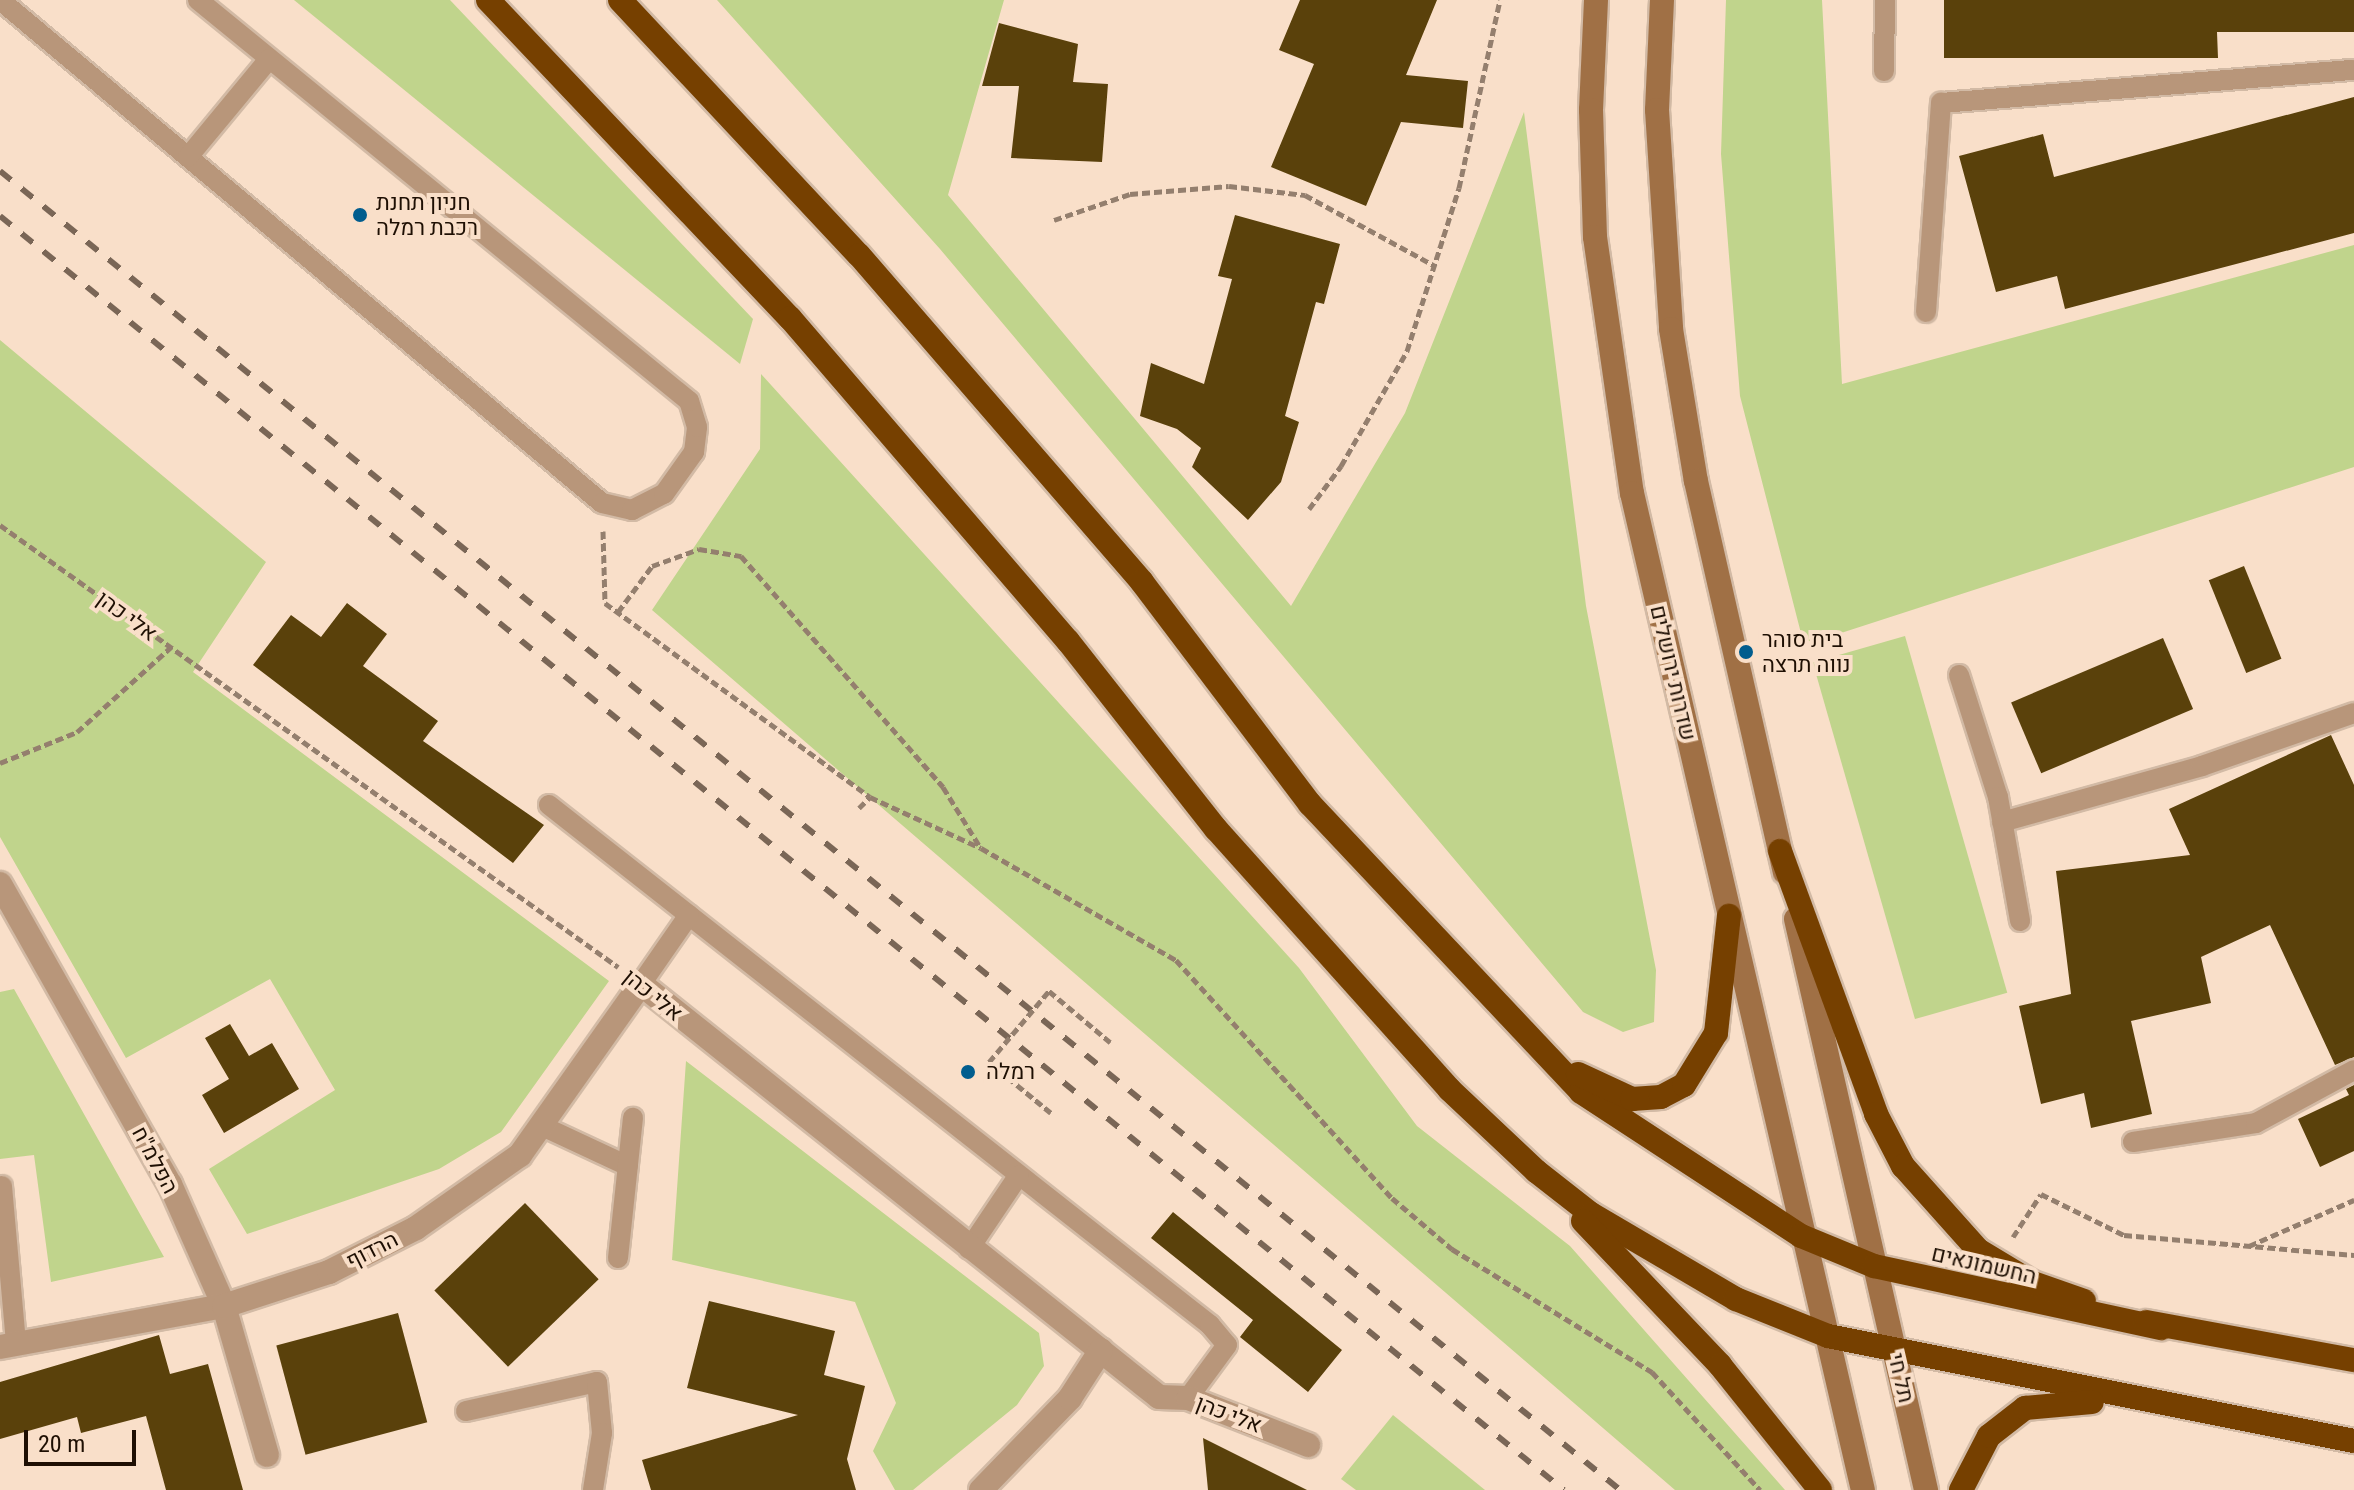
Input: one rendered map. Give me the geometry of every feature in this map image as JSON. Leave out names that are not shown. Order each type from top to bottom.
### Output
[{"type":"highway","points":[[488,0],[790,318],[1068,641],[1216,829],[1498,1138],[1652,1288],[1820,1490]]},
{"type":"highway","name":"החשמונאים","points":[[620,0],[869,266],[1142,582],[1310,804],[1533,1047],[1581,1092],[1654,1144],[1801,1236],[1874,1266],[2161,1328]]},
{"type":"highway","points":[[1780,851],[1876,1114],[1923,1191],[1978,1250],[2033,1283],[2161,1328],[2354,1360]]},
{"type":"highway","points":[[1533,1047],[1632,1099],[1661,1097],[1684,1085],[1716,1033],[1729,916]]},
{"type":"highway","points":[[1498,1138],[1591,1214],[1654,1253],[1736,1299],[1828,1336],[1895,1355],[2354,1441]]},
{"type":"highway","points":[[1961,1490],[1989,1436],[2025,1408],[2080,1401],[2174,1408]]},
{"type":"main road","name":"שדרות ירושלים","points":[[1596,0],[1591,110],[1606,338],[1632,493],[1801,1236],[1828,1336]]},
{"type":"main road","points":[[1662,0],[1657,110],[1671,329],[1696,481],[1874,1266]]},
{"type":"main road","name":"תל חי","points":[[1874,1266],[1926,1490]]},
{"type":"main road","points":[[1828,1336],[1863,1490]]},
{"type":"street","name":"הפלמ\"ח","points":[[0,884],[170,1184],[224,1306],[267,1455]]},
{"type":"street","name":"הרדוף","points":[[8,1345],[224,1306],[329,1272],[416,1228],[520,1155],[641,984]]},
{"type":"street","name":"אלי כהן","points":[[641,984],[969,1249],[1159,1397],[1188,1398],[1308,1445]]},
{"type":"street","points":[[981,1490],[995,1481],[1070,1398],[1101,1350]]},
{"type":"lane","points":[[0,0],[602,503],[632,510],[664,494],[682,476],[694,452],[697,427],[689,401],[198,0]]},
{"type":"lane","points":[[1884,71],[1885,0]]},
{"type":"lane","points":[[188,157],[269,59]]},
{"type":"lane","points":[[1926,312],[1941,103],[2354,70]]},
{"type":"lane","points":[[1959,675],[2002,822],[2020,921]]},
{"type":"lane","points":[[2002,822],[2202,766],[2354,713]]},
{"type":"lane","points":[[549,805],[1019,1175],[1227,1345],[1188,1398]]},
{"type":"lane","points":[[641,984],[689,915]]},
{"type":"lane","points":[[2133,1142],[2256,1123],[2354,1070]]},
{"type":"lane","points":[[618,1258],[633,1118]]},
{"type":"lane","points":[[540,1125],[628,1166]]},
{"type":"lane","points":[[969,1249],[1019,1175]]},
{"type":"lane","points":[[2,1186],[8,1345]]},
{"type":"lane","points":[[466,1411],[597,1382],[602,1433],[593,1490]]},
{"type":"path","points":[[1309,509],[1341,466],[1407,351],[1435,266],[1500,0]]},
{"type":"path","points":[[1054,220],[1130,194],[1229,186],[1290,193],[1305,195],[1435,266]]},
{"type":"path","points":[[602,503],[605,603],[870,797],[981,848],[1176,960],[1225,1007],[1392,1198],[1452,1249],[1652,1372],[1760,1490]]},
{"type":"path","name":"אלי כהן","points":[[0,525],[641,984]]},
{"type":"path","points":[[618,612],[652,566],[699,549],[741,556],[943,787],[981,848]]},
{"type":"path","points":[[0,763],[77,732],[171,647]]},
{"type":"path","points":[[859,808],[870,797]]},
{"type":"path","points":[[1051,1113],[989,1062],[1049,991],[1110,1042]]},
{"type":"path","points":[[1998,1233],[2010,1242],[2041,1194],[2124,1235],[2354,1255]]},
{"type":"path","points":[[2248,1246],[2354,1200]]},
{"type":"green space","points":[[294,0],[450,0],[753,319],[740,364]]},
{"type":"green space","points":[[717,0],[1004,0],[948,195],[1291,606],[1405,413],[1524,112],[1586,606],[1656,970],[1654,1022],[1623,1032],[1583,1012],[940,249]]},
{"type":"green space","points":[[1726,0],[1822,0],[1842,384],[2354,245],[2354,467],[1804,645],[1740,396],[1721,154]]},
{"type":"green space","points":[[0,340],[266,562],[193,672],[609,981],[501,1132],[439,1169],[247,1234],[209,1169],[335,1090],[270,979],[126,1058],[0,837]]},
{"type":"green space","points":[[761,374],[1299,968],[1417,1126],[1570,1246],[1785,1490],[1675,1490],[652,610],[760,449]]},
{"type":"green space","points":[[1905,636],[2007,993],[1915,1019],[1813,662]]},
{"type":"green space","points":[[14,989],[164,1257],[51,1282],[34,1155],[0,1159],[0,992]]},
{"type":"green space","points":[[686,1061],[1039,1333],[1044,1366],[1017,1405],[913,1490],[895,1490],[873,1451],[896,1403],[855,1302],[672,1260]]},
{"type":"green space","points":[[1393,1415],[1485,1490],[1356,1490],[1341,1479]]},
{"type":"building","points":[[1300,0],[1437,0],[1406,75],[1468,81],[1463,128],[1401,122],[1366,206],[1271,167],[1314,64],[1279,50]]},
{"type":"building","points":[[1944,0],[2354,0],[2354,32],[2217,32],[2218,58],[1944,58]]},
{"type":"building","points":[[999,23],[1078,44],[1073,82],[1108,84],[1102,162],[1011,158],[1019,86],[982,86]]},
{"type":"building","points":[[2354,97],[2354,233],[2065,309],[2057,276],[1996,292],[1959,156],[2043,134],[2054,177]]},
{"type":"building","points":[[1235,215],[1340,244],[1324,304],[1316,302],[1285,416],[1299,422],[1281,482],[1248,520],[1192,467],[1201,448],[1177,429],[1140,416],[1151,363],[1204,384],[1232,279],[1218,276]]},
{"type":"building","points":[[2244,566],[2281,659],[2246,673],[2209,580]]},
{"type":"building","points":[[347,603],[387,634],[363,666],[438,721],[423,741],[544,825],[513,863],[253,665],[291,615],[321,637]]},
{"type":"building","points":[[2163,638],[2193,709],[2041,773],[2011,702]]},
{"type":"building","points":[[2331,735],[2354,785],[2354,1057],[2335,1065],[2270,925],[2201,957],[2211,1003],[2131,1021],[2152,1114],[2091,1128],[2084,1093],[2041,1104],[2019,1006],[2071,994],[2056,871],[2190,855],[2169,809]]},
{"type":"building","points":[[230,1024],[249,1056],[272,1043],[299,1089],[224,1133],[202,1095],[229,1079],[205,1038]]},
{"type":"building","points":[[2354,1085],[2354,1151],[2320,1167],[2298,1119],[2349,1095],[2346,1089]]},
{"type":"building","points":[[525,1203],[599,1279],[508,1367],[434,1291]]},
{"type":"building","points":[[1173,1212],[1342,1350],[1308,1392],[1240,1337],[1253,1320],[1151,1238]]},
{"type":"building","points":[[709,1301],[835,1331],[824,1375],[865,1386],[847,1459],[856,1490],[651,1490],[642,1460],[798,1415],[687,1388]]},
{"type":"building","points":[[398,1313],[427,1422],[306,1455],[276,1346]]},
{"type":"building","points":[[159,1335],[170,1374],[208,1364],[243,1490],[166,1490],[146,1416],[81,1433],[77,1417],[0,1439],[0,1382]]},
{"type":"building","points":[[1203,1438],[1307,1490],[1208,1490]]},
{"type":"railway","points":[[0,171],[1620,1490]]},
{"type":"railway","points":[[0,216],[1564,1490]]},
{"type":"place","name":"חניון תחנת רכבת רמלה","points":[[360,215]]},
{"type":"place","name":"בית סוהר נווה תרצה","points":[[1746,652]]},
{"type":"place","name":"רמלה","points":[[968,1072]]}]
